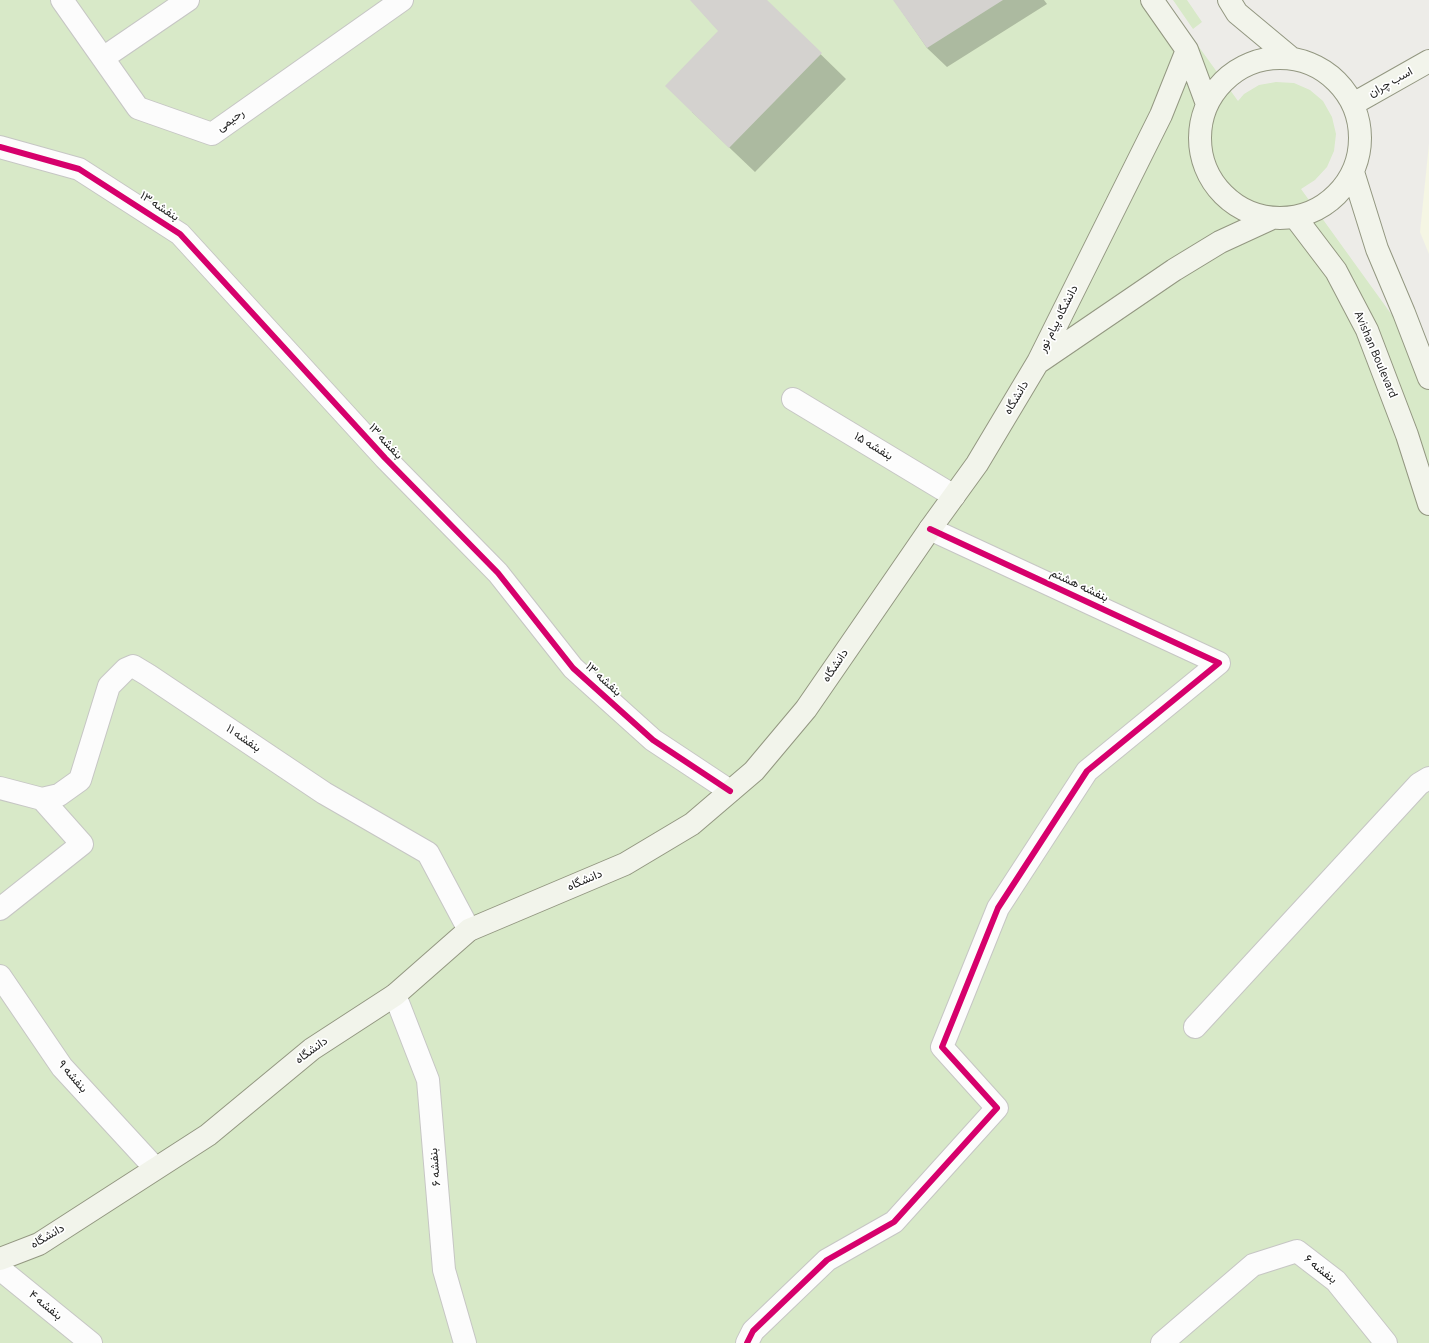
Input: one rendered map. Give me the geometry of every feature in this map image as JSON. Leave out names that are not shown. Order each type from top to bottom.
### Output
[{"type":"main road","points":[[1152,0],[1187,50],[1207,104]]},
{"type":"main road","points":[[1228,0],[1237,13],[1290,58]]},
{"type":"main road","name":"دانشگاه پیام نور","points":[[1038,362],[1161,115],[1187,50]]},
{"type":"main road","points":[[1290,58],[1316,66],[1338,81],[1353,104],[1360,126],[1360,150],[1353,172],[1339,193],[1319,209],[1295,218],[1270,219],[1245,211],[1225,197],[1209,177],[1200,154],[1200,128],[1207,104],[1221,83],[1241,67],[1265,59],[1290,58]]},
{"type":"main road","name":"اسب چران","points":[[1353,104],[1429,61]]},
{"type":"main road","points":[[1353,172],[1377,249],[1429,378]]},
{"type":"main road","name":"Avishan Boulevard","points":[[1295,218],[1336,271],[1367,330],[1408,435],[1429,504]]},
{"type":"main road","name":"دانشگاه پیام نور","points":[[1038,362],[1174,270],[1220,242],[1270,219]]},
{"type":"main road","name":"دانشگاه","points":[[0,1259],[39,1244],[208,1135],[312,1049],[395,995],[469,930],[625,864],[692,824],[754,771],[806,710],[930,528],[977,464],[1038,362]]},
{"type":"street","name":"رحیمی","points":[[62,0],[138,108],[212,134],[402,0]]},
{"type":"street","points":[[102,58],[188,0]]},
{"type":"street","name":"بنفشه ۱۳","points":[[0,147],[79,170],[180,234],[385,458],[498,572],[573,668],[653,740],[730,791]]},
{"type":"street","name":"بنفشه ۱۵","points":[[793,399],[954,496]]},
{"type":"street","name":"بنفشه هشتم","points":[[747,1343],[753,1331],[827,1260],[894,1222],[997,1108],[942,1048],[998,908],[1087,771],[1219,663],[930,528]]},
{"type":"street","name":"بنفشه ۱۱","points":[[42,799],[59,795],[80,780],[110,686],[126,669],[133,666],[324,793],[428,854],[469,930]]},
{"type":"street","points":[[1195,1027],[1419,784],[1429,778]]},
{"type":"street","points":[[0,788],[42,799],[82,844],[0,909]]},
{"type":"street","name":"بنفشه ۹","points":[[0,976],[62,1068],[155,1168]]},
{"type":"street","name":"بنفشه ۶","points":[[395,995],[428,1080],[444,1270],[465,1343]]},
{"type":"street","name":"بنفشه ۶","points":[[1162,1343],[1253,1265],[1297,1252],[1336,1281],[1386,1343]]},
{"type":"street","name":"بنفشه ۴","points":[[0,1269],[91,1343]]},
{"type":"shaded area","points":[[1429,144],[1429,254],[1420,232]]},
{"type":"green space","points":[[0,0],[1165,0],[1238,101],[1244,94],[1259,85],[1276,82],[1294,83],[1310,90],[1323,101],[1332,117],[1336,134],[1334,151],[1327,167],[1315,180],[1301,189],[1420,354],[1429,390],[1429,1343],[0,1343]]},
{"type":"green space","points":[[1173,0],[1187,0],[1202,22],[1193,29]]},
{"type":"building","points":[[690,0],[767,0],[822,53],[729,148],[665,86],[718,31]]},
{"type":"building","points":[[893,0],[1003,0],[927,48]]},
{"type":"cycle path","points":[[0,147],[79,169],[180,234],[385,458],[498,573],[573,668],[653,740],[730,791]]},
{"type":"cycle path","points":[[747,1343],[753,1331],[827,1260],[894,1222],[997,1108],[942,1047],[998,908],[1087,771],[1219,663],[930,529]]}]
